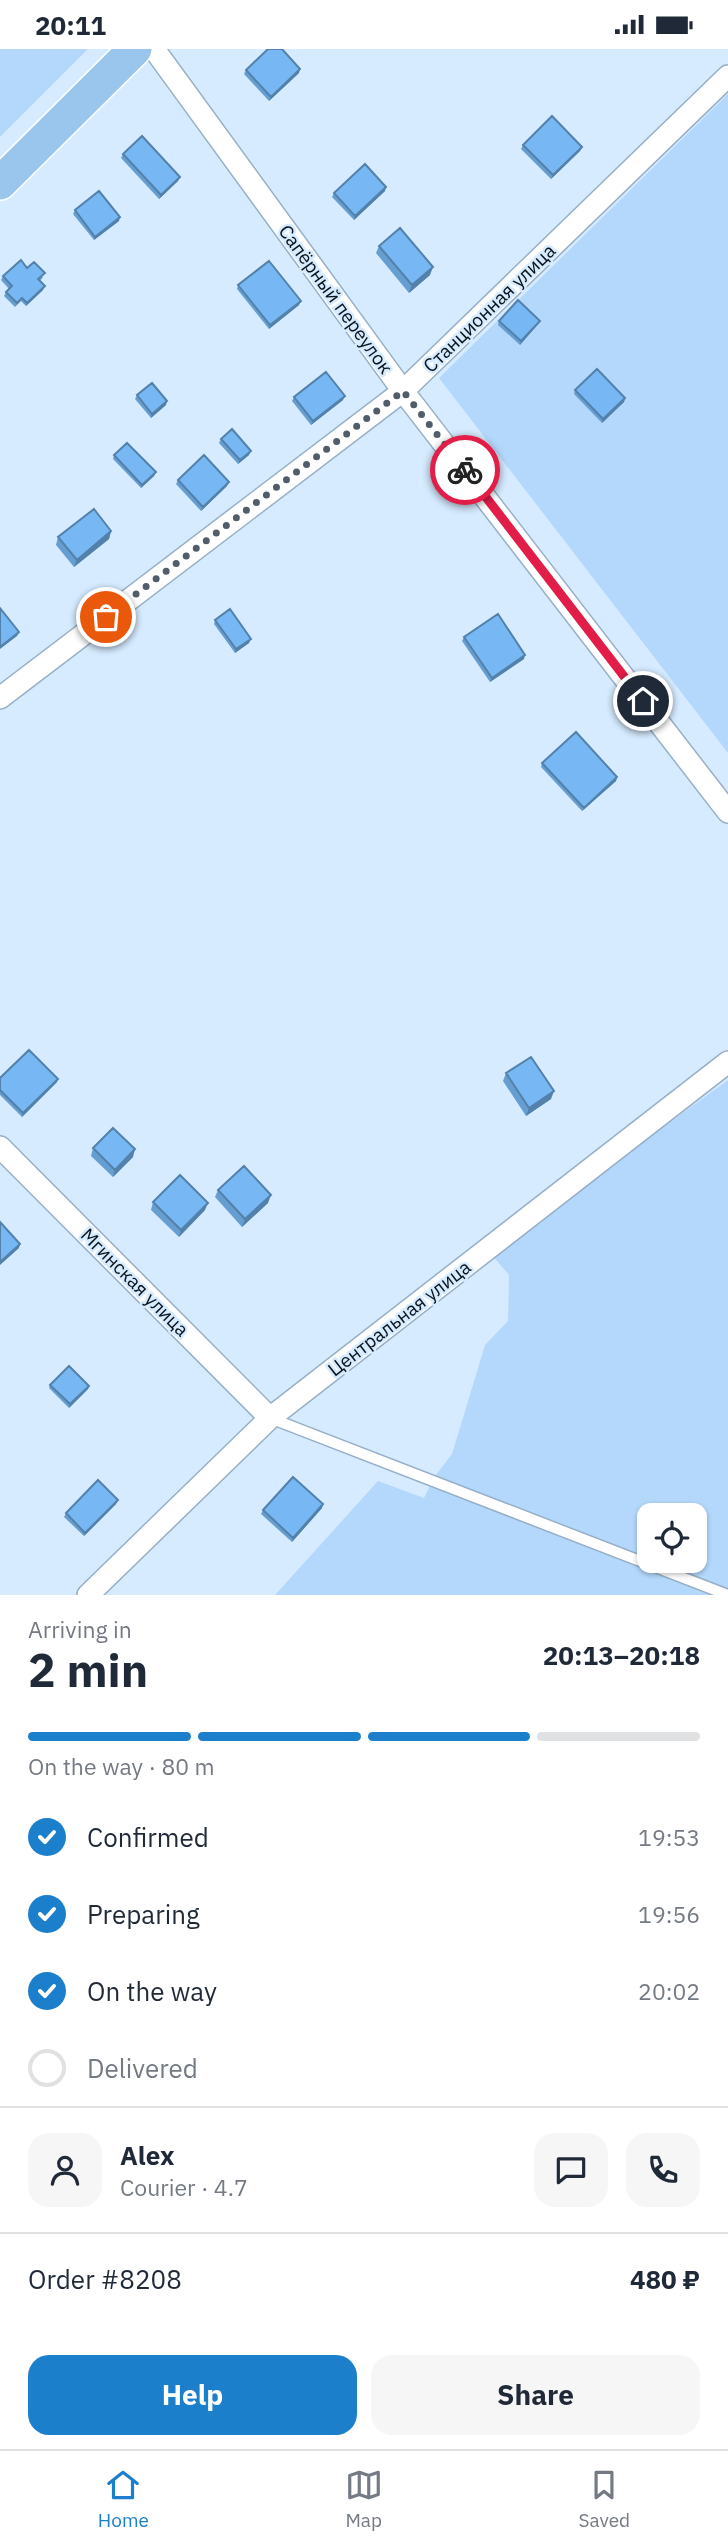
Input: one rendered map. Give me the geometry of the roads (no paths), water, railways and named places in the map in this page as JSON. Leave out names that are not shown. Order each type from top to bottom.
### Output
[{"type":"main road","points":[[0,183],[135,49]]},
{"type":"street","name":"Сапёрный переулок","points":[[153,49],[403,391],[728,812]]},
{"type":"street","name":"Станционная улица","points":[[0,698],[403,391],[728,76]]},
{"type":"street","name":"Центральная улица","points":[[88,1595],[270,1418],[728,1062]]},
{"type":"street","name":"Мгинская улица","points":[[0,1147],[270,1418]]},
{"type":"lane","points":[[270,1418],[728,1595]]}]
